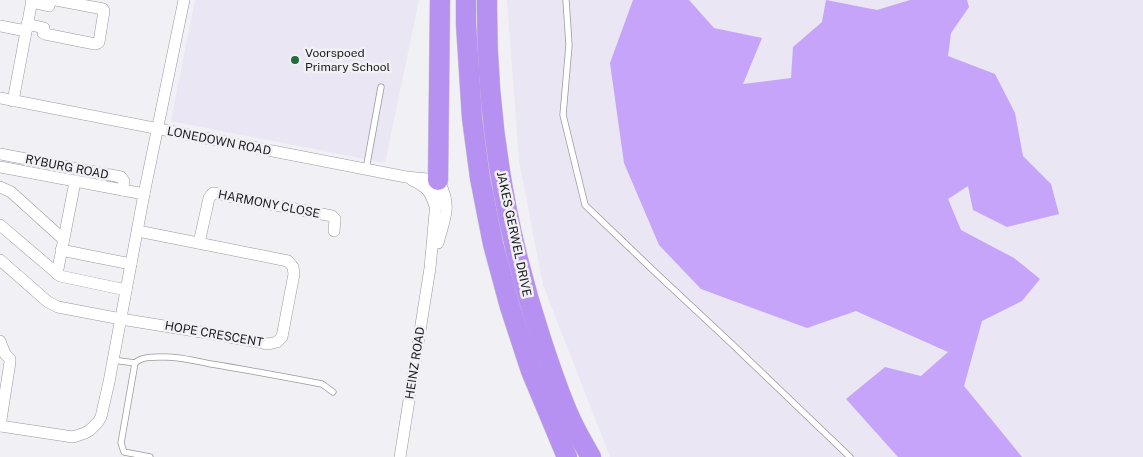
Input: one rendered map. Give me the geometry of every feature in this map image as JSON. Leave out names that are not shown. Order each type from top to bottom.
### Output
[{"type":"highway","points":[[438,180],[440,0]]},
{"type":"highway","name":"JAKES GERWEL DRIVE","points":[[466,0],[472,118],[480,178],[492,244],[531,371],[567,457]]},
{"type":"highway","name":"JAKES GERWEL DRIVE","points":[[487,0],[493,118],[513,239],[530,305],[550,366],[572,420],[591,457]]},
{"type":"street","points":[[0,341],[3,354],[10,359],[10,362],[0,426],[73,437],[90,430],[98,422],[102,412],[113,360],[144,194],[184,0]]},
{"type":"street","points":[[12,101],[31,1],[49,11],[103,9],[99,42],[95,44],[45,34],[49,11]]},
{"type":"street","points":[[0,26],[26,28],[49,11]]},
{"type":"street","name":"LONEDOWN ROAD","points":[[0,98],[406,177],[438,180]]},
{"type":"street","name":"RYBURG ROAD","points":[[0,154],[121,177],[124,181],[122,190]]},
{"type":"street","name":"RYBURG ROAD","points":[[0,167],[144,194]]},
{"type":"street","points":[[406,177],[425,187],[431,196],[436,210]]},
{"type":"street","name":"HEINZ ROAD","points":[[400,457],[430,268],[438,180]]},
{"type":"street","name":"HEINZ ROAD","points":[[430,268],[447,210],[444,192],[438,180]]},
{"type":"street","points":[[57,274],[75,182]]},
{"type":"street","points":[[0,187],[11,192],[62,245],[131,264]]},
{"type":"street","name":"HARMONY CLOSE","points":[[199,243],[208,198],[212,193],[332,216],[335,219],[334,231]]},
{"type":"street","points":[[0,225],[57,274],[63,277],[126,290]]},
{"type":"street","name":"HOPE CRESCENT","points":[[121,319],[268,344],[274,343],[282,337],[294,274],[293,267],[288,261],[138,231]]},
{"type":"street","points":[[0,260],[48,302],[121,319]]},
{"type":"lane","points":[[566,0],[569,45],[563,115],[584,205],[850,457]]},
{"type":"lane","points":[[366,169],[382,87]]},
{"type":"lane","points":[[113,360],[135,363],[146,358],[167,357],[322,384],[333,392]]},
{"type":"lane","points":[[135,363],[121,443],[123,451],[126,453],[150,457]]},
{"type":"shaded area","name":"Voorspoed Primary School","points":[[195,0],[419,0],[385,163],[171,121]]},
{"type":"shaded area","points":[[507,0],[1143,0],[1143,457],[610,457],[543,285],[519,161]]},
{"type":"shaded area","points":[[633,0],[689,0],[714,28],[762,38],[743,84],[791,78],[793,47],[822,22],[826,0],[877,10],[910,0],[967,0],[969,7],[951,33],[948,56],[995,74],[1015,113],[1023,156],[1051,184],[1059,214],[1007,227],[973,210],[968,186],[948,199],[961,230],[1014,258],[1040,279],[1022,301],[982,321],[964,386],[1022,457],[898,457],[846,399],[885,367],[921,376],[948,352],[856,311],[807,328],[701,289],[659,245],[624,163],[610,63]]},
{"type":"place","name":"Voorspoed Primary School","points":[[295,60]]}]
